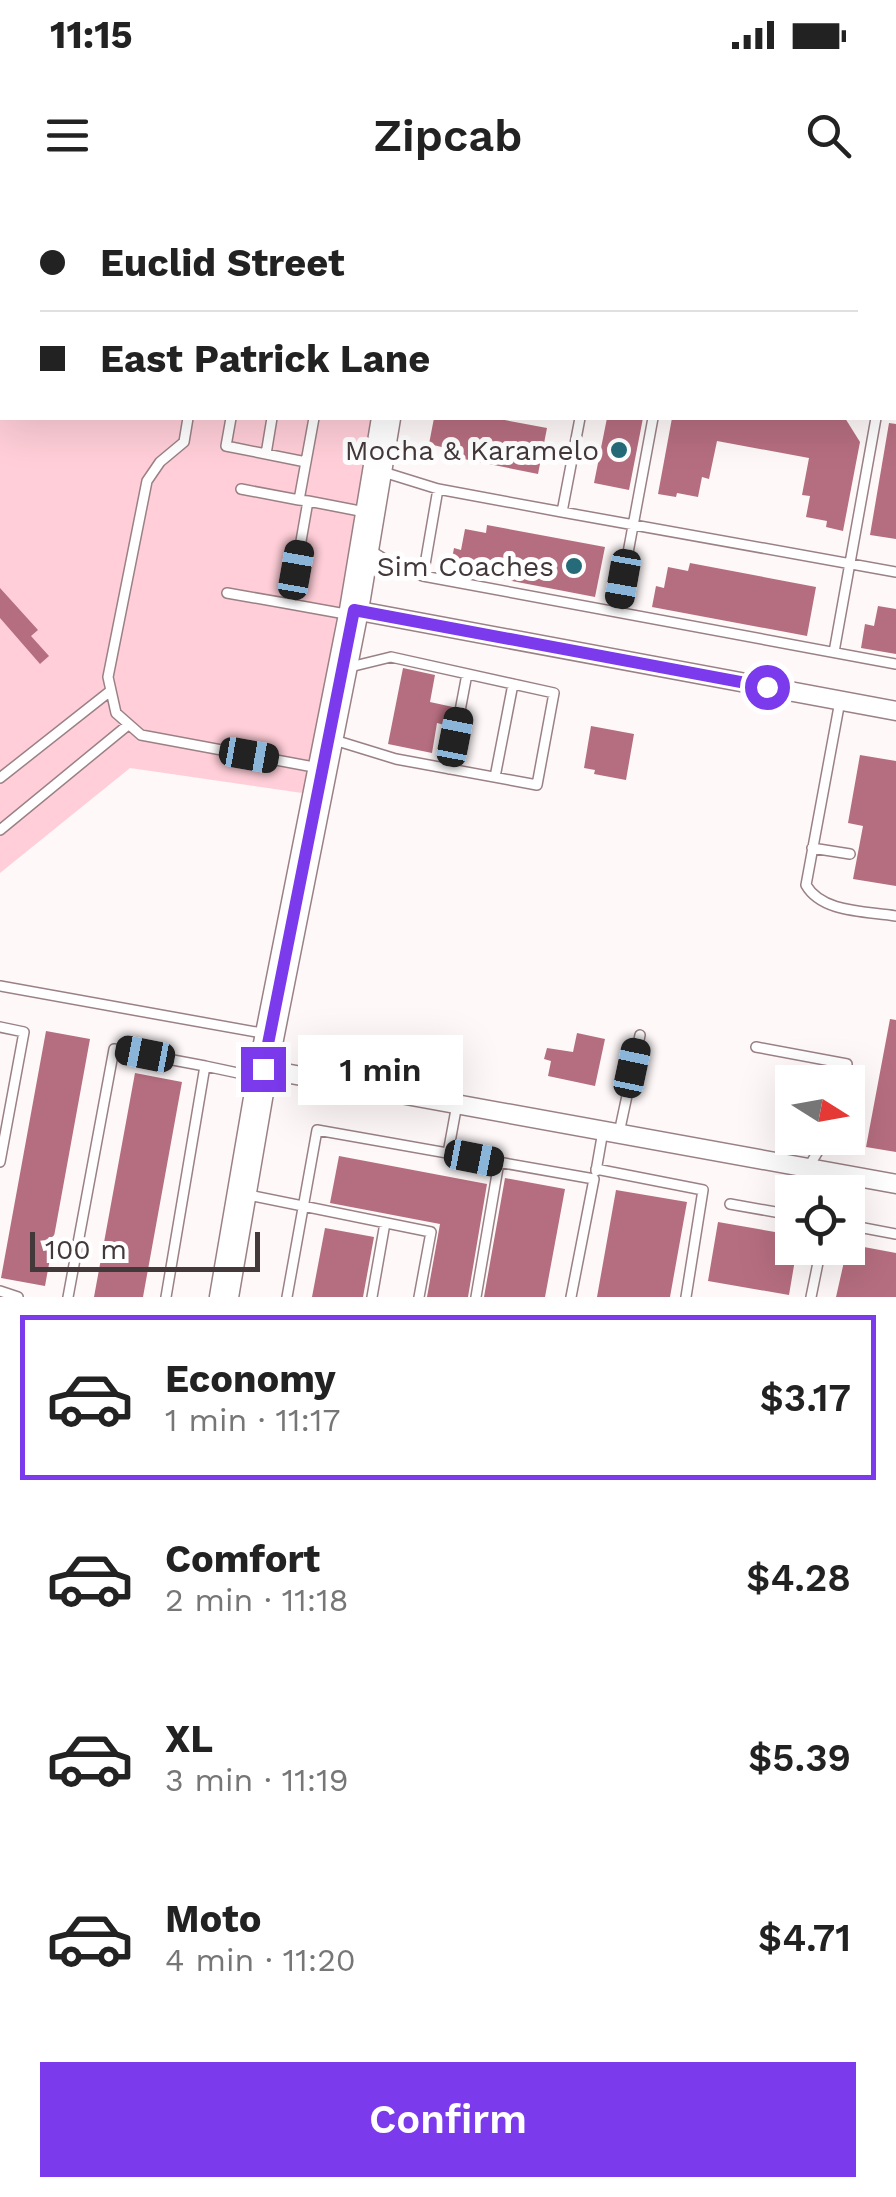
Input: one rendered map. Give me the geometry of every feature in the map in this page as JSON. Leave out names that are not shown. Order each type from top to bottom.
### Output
[{"type":"main road","points":[[224,1297],[262,1073],[354,613],[386,420]]},
{"type":"street","points":[[354,613],[896,711]]},
{"type":"street","points":[[262,1073],[896,1184]]},
{"type":"lane","points":[[188,420],[184,442],[160,462],[147,481],[108,677],[116,713],[140,735],[322,768]]},
{"type":"lane","points":[[231,420],[226,446],[306,462]]},
{"type":"lane","points":[[266,454],[272,420]]},
{"type":"lane","points":[[290,604],[314,420]]},
{"type":"lane","points":[[562,512],[580,420]]},
{"type":"lane","points":[[617,612],[653,420]]},
{"type":"lane","points":[[834,652],[876,420]]},
{"type":"lane","points":[[377,470],[438,489],[896,572]]},
{"type":"lane","points":[[241,488],[370,513]]},
{"type":"lane","points":[[423,576],[438,489]]},
{"type":"lane","points":[[365,546],[400,569],[423,576],[896,664]]},
{"type":"lane","points":[[227,593],[354,613]]},
{"type":"lane","points":[[328,738],[396,759],[537,784],[554,692],[391,657],[342,669]]},
{"type":"lane","points":[[449,769],[468,674]]},
{"type":"lane","points":[[495,777],[512,684]]},
{"type":"lane","points":[[0,778],[109,692]]},
{"type":"lane","points":[[840,701],[806,884],[824,904],[896,916]]},
{"type":"lane","points":[[0,830],[128,725]]},
{"type":"lane","points":[[812,848],[850,854]]},
{"type":"lane","points":[[0,986],[270,1034]]},
{"type":"lane","points":[[0,1027],[24,1032],[0,1162]]},
{"type":"lane","points":[[571,1297],[595,1174],[640,1034]]},
{"type":"lane","points":[[756,1046],[848,1065]]},
{"type":"lane","points":[[68,1297],[114,1049],[262,1073]]},
{"type":"lane","points":[[166,1297],[206,1066]]},
{"type":"lane","points":[[448,1153],[456,1104]]},
{"type":"lane","points":[[287,1297],[317,1130],[499,1162],[704,1190],[686,1297]]},
{"type":"lane","points":[[808,1168],[816,1155]]},
{"type":"lane","points":[[476,1297],[499,1162]]},
{"type":"lane","points":[[242,1194],[430,1232],[419,1297]]},
{"type":"lane","points":[[730,1204],[775,1212]]},
{"type":"lane","points":[[372,1297],[385,1223]]},
{"type":"lane","points":[[865,1229],[896,1234]]},
{"type":"lane","points":[[812,1297],[818,1265]]},
{"type":"lane","points":[[0,1291],[18,1297]]},
{"type":"shaded area","points":[[0,420],[386,420],[316,795],[130,768],[0,873]]},
{"type":"building","points":[[434,420],[505,420],[547,428],[538,474],[449,456],[450,449],[429,444]]},
{"type":"building","points":[[607,420],[643,420],[629,490],[594,483]]},
{"type":"building","points":[[672,420],[846,420],[860,442],[843,531],[826,527],[827,521],[806,517],[810,496],[802,495],[809,458],[717,441],[709,479],[702,477],[698,497],[658,494]]},
{"type":"building","points":[[889,423],[896,424],[896,539],[870,535]]},
{"type":"building","points":[[487,525],[605,547],[595,597],[450,569],[454,548],[461,550],[465,529],[486,533]]},
{"type":"building","points":[[690,563],[816,587],[807,636],[652,607],[656,586],[664,588],[668,567],[688,571]]},
{"type":"building","points":[[0,588],[38,630],[31,636],[49,656],[40,664],[0,618]]},
{"type":"building","points":[[878,606],[896,609],[896,654],[861,648],[865,624],[874,626]]},
{"type":"building","points":[[403,668],[435,675],[430,702],[453,707],[449,726],[437,723],[432,753],[388,744]]},
{"type":"building","points":[[591,726],[634,734],[626,780],[594,774],[595,770],[584,768]]},
{"type":"building","points":[[860,755],[896,761],[896,886],[853,879],[863,826],[848,823]]},
{"type":"building","points":[[890,1019],[896,1020],[896,1152],[866,1147]]},
{"type":"building","points":[[46,1031],[90,1039],[45,1286],[1,1278]]},
{"type":"building","points":[[577,1033],[605,1039],[595,1086],[548,1076],[551,1061],[544,1059],[547,1048],[573,1052]]},
{"type":"building","points":[[135,1073],[182,1082],[143,1297],[94,1297]]},
{"type":"building","points":[[339,1156],[487,1184],[468,1297],[427,1297],[440,1224],[330,1203]]},
{"type":"building","points":[[505,1178],[565,1189],[545,1297],[484,1297]]},
{"type":"building","points":[[616,1190],[687,1202],[670,1297],[597,1297]]},
{"type":"building","points":[[718,1222],[775,1232],[775,1265],[794,1265],[789,1295],[708,1281]]},
{"type":"building","points":[[325,1228],[374,1237],[363,1297],[312,1297]]},
{"type":"building","points":[[865,1247],[896,1253],[896,1297],[836,1297],[843,1265],[865,1265]]},
{"type":"place","name":"Mocha & Karamelo","points":[[619,450]]},
{"type":"place","name":"Sim Coaches","points":[[574,566]]},
{"type":"route","points":[[263,1069],[354,610],[767,687]]}]
